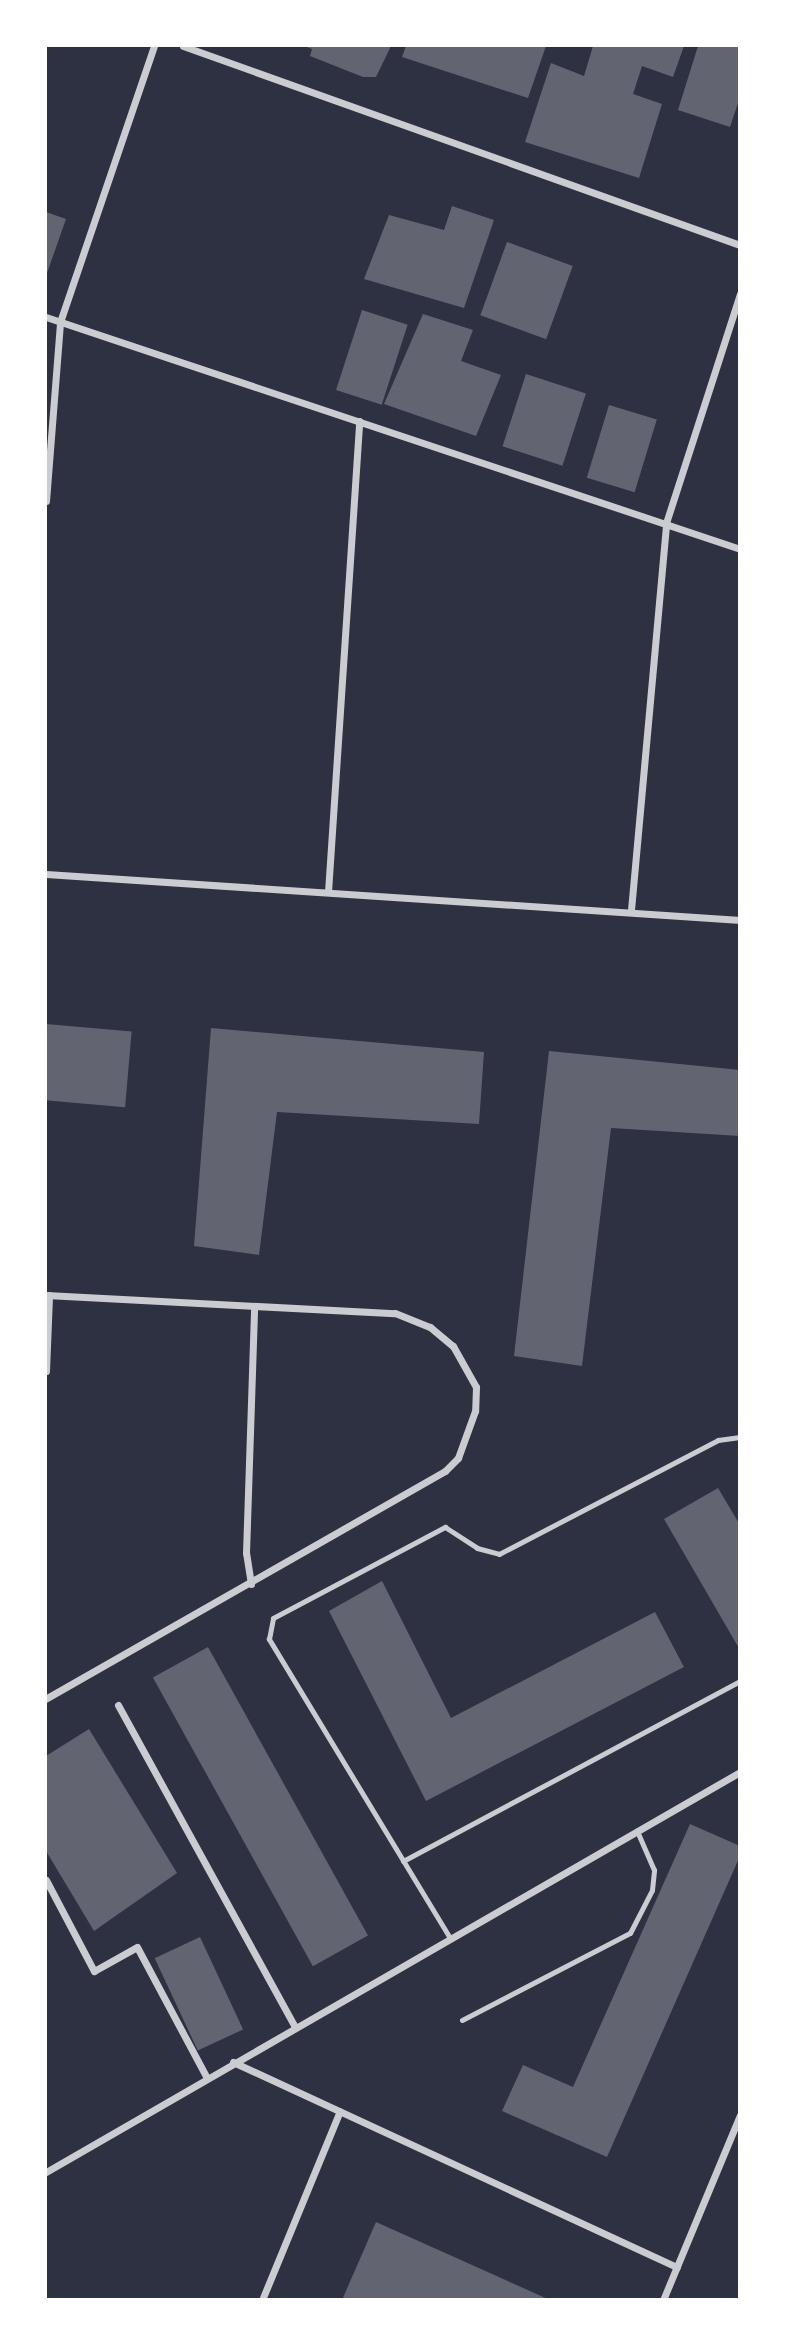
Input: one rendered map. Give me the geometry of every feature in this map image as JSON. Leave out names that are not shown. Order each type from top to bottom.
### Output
[{"type":"street","points":[[46,501],[60,322],[154,46]]},
{"type":"street","points":[[183,46],[740,245]]},
{"type":"street","points":[[631,910],[667,523],[740,294]]},
{"type":"street","points":[[46,317],[740,549]]},
{"type":"street","points":[[328,892],[359,421]]},
{"type":"street","points":[[46,874],[631,910],[740,920]]},
{"type":"street","points":[[46,1371],[47,1295],[395,1313],[430,1326],[453,1346],[476,1387],[475,1411],[458,1458],[445,1471],[46,1699]]},
{"type":"street","points":[[251,1584],[246,1553],[254,1307]]},
{"type":"street","points":[[118,1705],[295,2027]]},
{"type":"street","points":[[46,2172],[740,1772]]},
{"type":"street","points":[[46,1880],[94,1972],[136,1947],[206,2078]]},
{"type":"street","points":[[233,2062],[677,2267]]},
{"type":"street","points":[[262,2300],[340,2111]]},
{"type":"street","points":[[663,2300],[740,2115]]},
{"type":"lane","points":[[450,1938],[269,1639],[273,1618],[445,1527],[478,1548],[499,1554],[718,1440],[740,1437]]},
{"type":"lane","points":[[403,1861],[740,1681]]},
{"type":"lane","points":[[462,2020],[629,1933],[652,1890],[654,1870],[636,1832]]},
{"type":"building","points":[[304,46],[391,46],[376,77],[363,77],[310,56],[312,49]]},
{"type":"building","points":[[406,46],[546,46],[528,98],[402,57]]},
{"type":"building","points":[[593,46],[684,46],[673,77],[642,66],[633,94],[662,104],[639,178],[525,142],[551,63],[584,76]]},
{"type":"building","points":[[698,46],[740,46],[740,97],[730,127],[678,110]]},
{"type":"building","points":[[452,206],[494,220],[464,308],[364,279],[389,215],[444,230]]},
{"type":"building","points":[[46,212],[66,219],[46,276]]},
{"type":"building","points":[[507,242],[573,266],[546,339],[480,315]]},
{"type":"building","points":[[362,310],[408,325],[382,405],[336,390]]},
{"type":"building","points":[[423,314],[473,330],[461,361],[501,375],[476,436],[384,404]]},
{"type":"building","points":[[526,374],[586,393],[562,466],[503,446]]},
{"type":"building","points":[[609,405],[657,420],[635,492],[587,478]]},
{"type":"building","points":[[46,1024],[132,1031],[125,1107],[46,1100]]},
{"type":"building","points":[[211,1028],[484,1052],[479,1124],[277,1112],[259,1255],[194,1246]]},
{"type":"building","points":[[549,1051],[740,1070],[740,1136],[611,1128],[582,1366],[514,1356]]},
{"type":"building","points":[[718,1488],[740,1525],[740,1650],[664,1519]]},
{"type":"building","points":[[382,1581],[451,1718],[655,1612],[684,1667],[426,1801],[329,1611]]},
{"type":"building","points":[[208,1647],[368,1936],[313,1966],[153,1678]]},
{"type":"building","points":[[89,1729],[177,1873],[94,1931],[46,1851],[46,1756]]},
{"type":"building","points":[[690,1824],[740,1846],[740,1856],[607,2157],[502,2111],[523,2065],[573,2087]]},
{"type":"building","points":[[200,1937],[243,2029],[198,2051],[155,1958]]},
{"type":"building","points":[[376,2222],[550,2300],[342,2300]]}]
